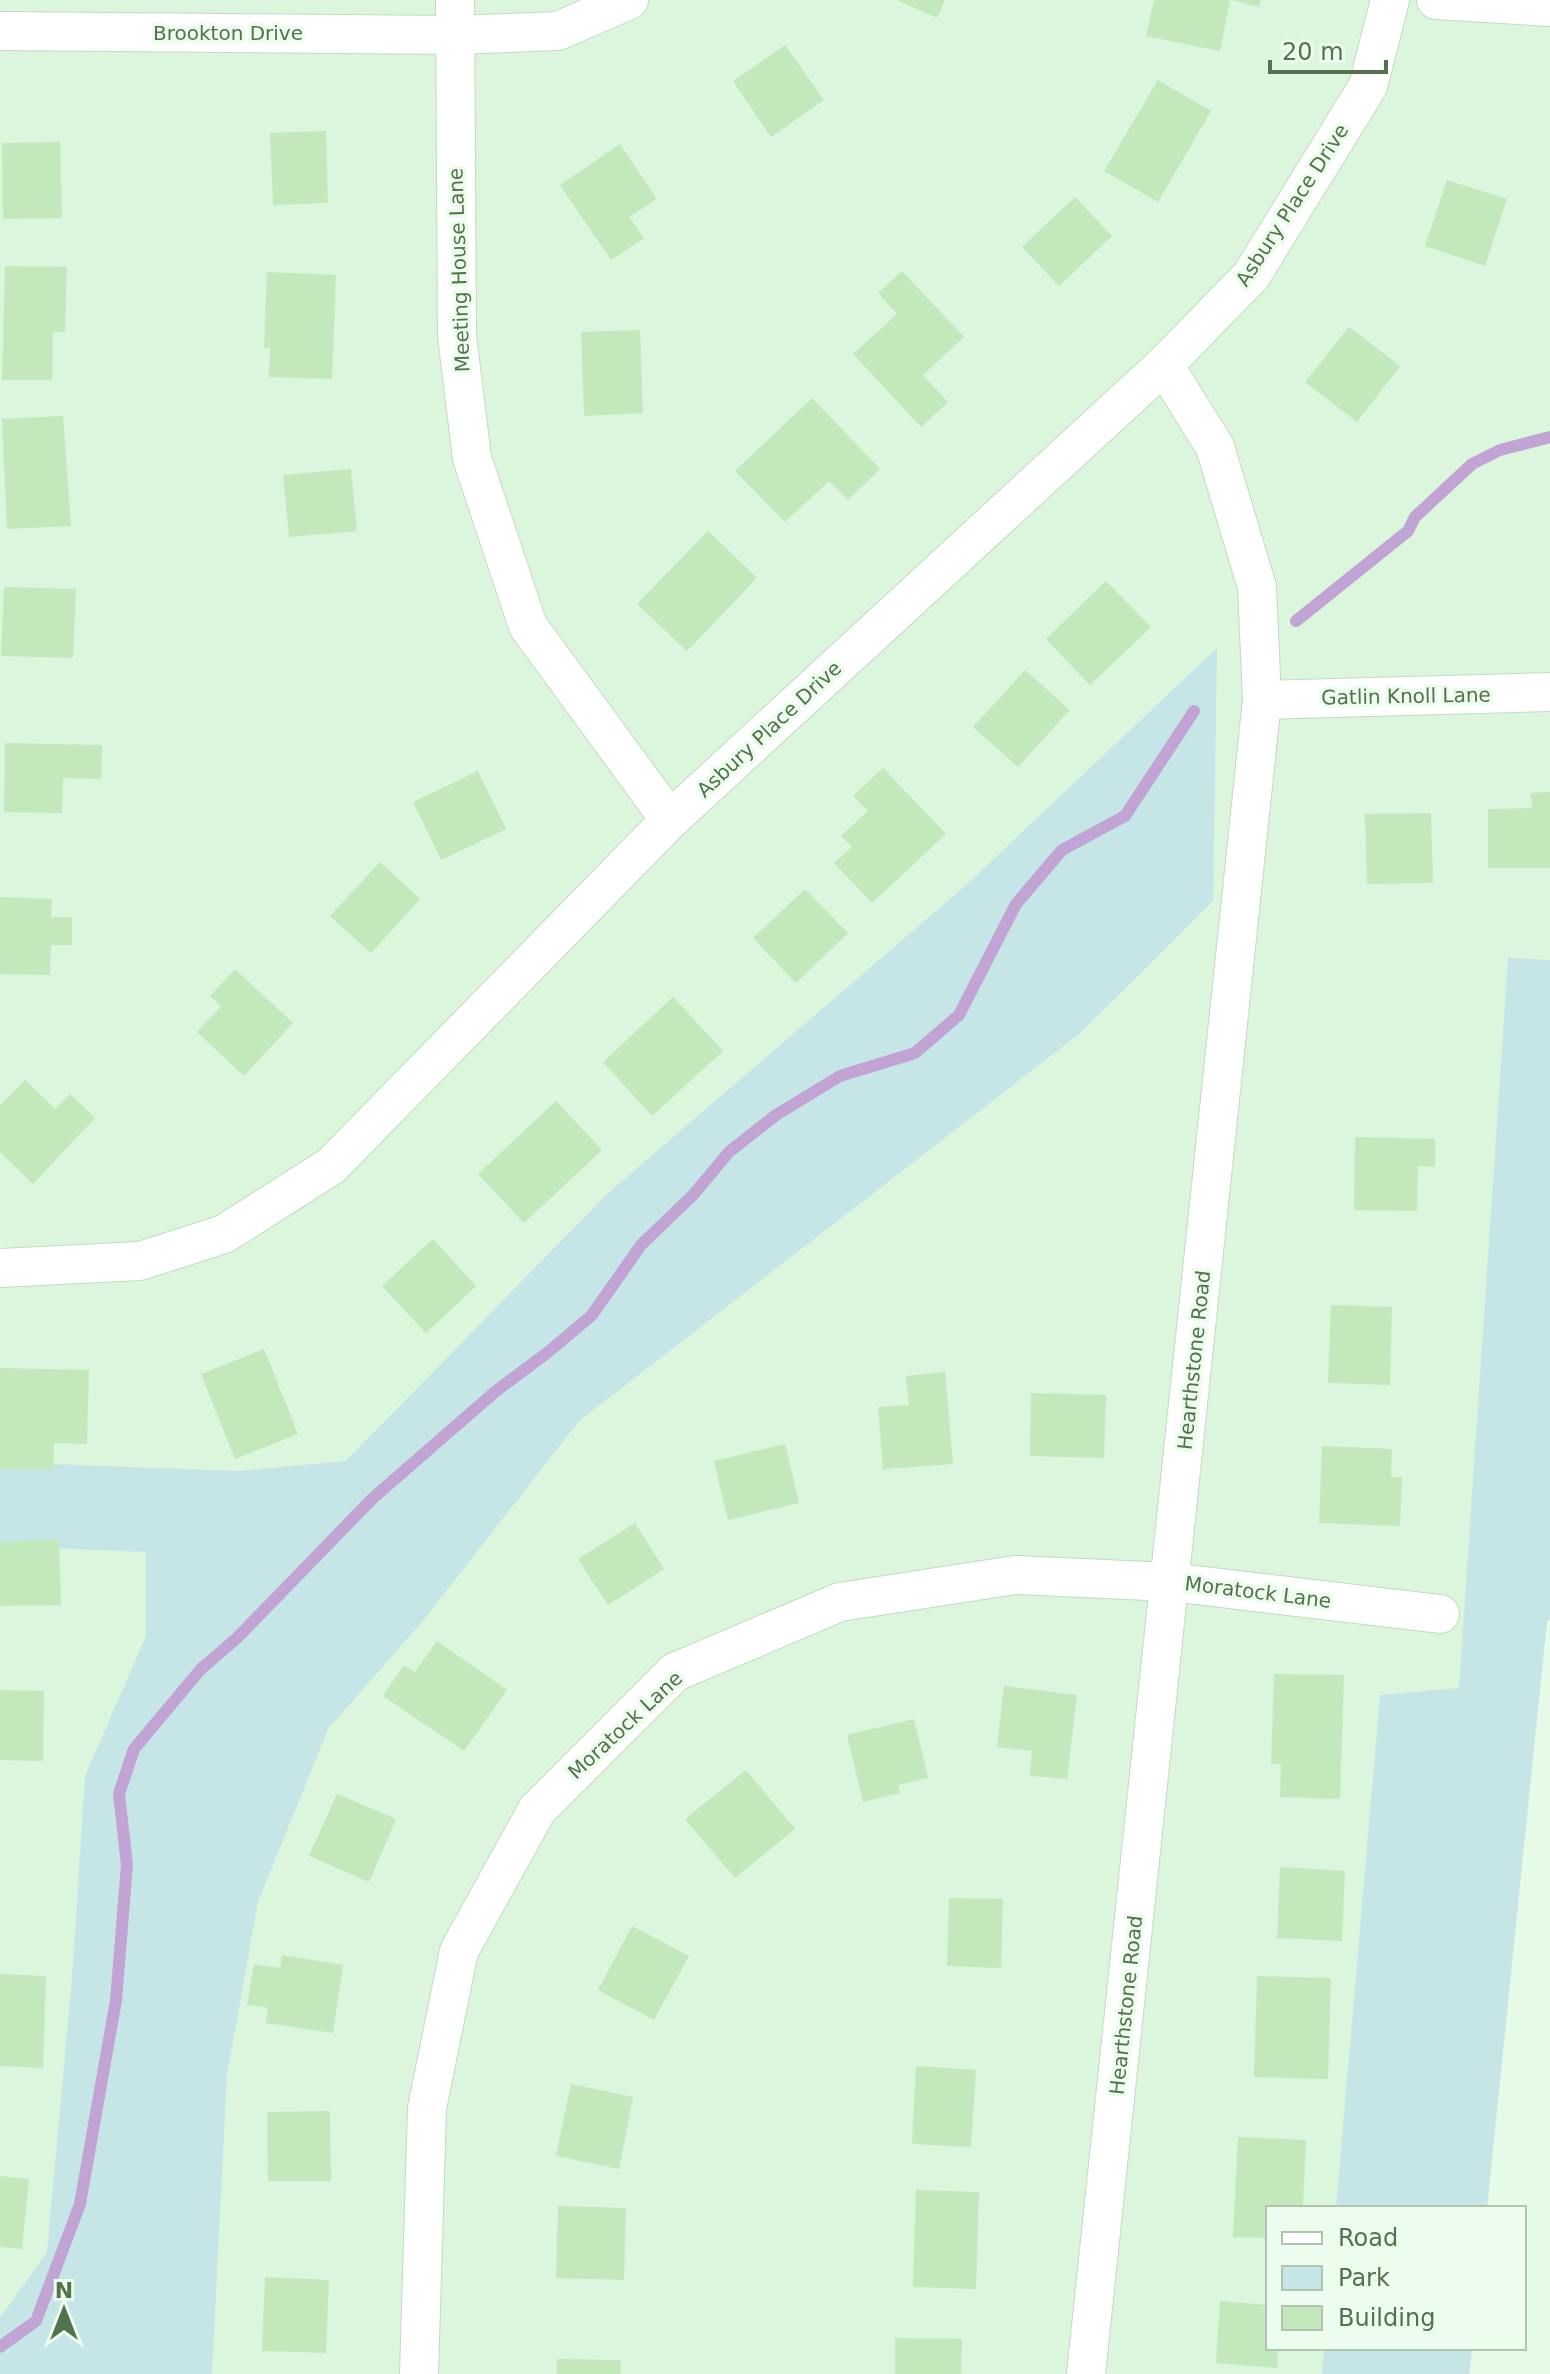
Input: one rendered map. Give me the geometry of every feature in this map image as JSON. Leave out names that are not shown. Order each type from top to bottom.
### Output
[{"type":"street","name":"Brookton Drive","points":[[0,31],[455,18],[558,31],[629,0]]},
{"type":"street","name":"Asbury Place Drive","points":[[0,1268],[140,1261],[224,1234],[331,1166],[670,820],[1164,365],[1251,276],[1368,86],[1390,0]]},
{"type":"street","points":[[1436,0],[1550,7]]},
{"type":"street","name":"Meeting House Lane","points":[[455,18],[457,336],[472,458],[528,626],[670,820]]},
{"type":"street","name":"Hearthstone Road","points":[[1086,2374],[1262,700],[1257,587],[1215,447],[1164,365]]},
{"type":"street","name":"Gatlin Knoll Lane","points":[[1262,700],[1550,692]]},
{"type":"street","name":"Moratock Lane","points":[[419,2374],[427,2108],[459,1951],[537,1810],[675,1672],[840,1602],[1015,1575],[1171,1582],[1440,1614]]},
{"type":"shaded area","points":[[0,0],[1550,0],[1550,1590],[1487,2206],[1266,2206],[1266,2350],[1472,2350],[1469,2374],[53,2374],[0,2367]]},
{"type":"green space","points":[[1217,648],[1213,901],[1079,1034],[579,1421],[422,1622],[328,1729],[258,1902],[227,2075],[212,2374],[0,2374],[0,2318],[47,2252],[72,1978],[85,1776],[146,1636],[146,1552],[0,1546],[0,1462],[238,1471],[346,1461],[606,1195],[965,886]]},
{"type":"green space","points":[[1508,958],[1550,960],[1550,1620],[1547,1621],[1487,2206],[1336,2206],[1380,1695],[1459,1688]]},
{"type":"green space","points":[[1324,2350],[1472,2350],[1469,2374],[1322,2374]]},
{"type":"building","points":[[897,0],[945,0],[937,18]]},
{"type":"building","points":[[1154,0],[1230,0],[1220,51],[1146,36]]},
{"type":"building","points":[[1232,0],[1261,0],[1259,7]]},
{"type":"building","points":[[785,45],[824,100],[771,137],[733,81]]},
{"type":"building","points":[[1158,80],[1211,111],[1158,202],[1104,171]]},
{"type":"building","points":[[326,131],[328,203],[273,205],[270,133]]},
{"type":"building","points":[[60,142],[62,218],[3,219],[2,143]]},
{"type":"building","points":[[620,144],[657,199],[629,217],[644,238],[611,260],[560,185]]},
{"type":"building","points":[[1447,180],[1507,199],[1485,266],[1425,246]]},
{"type":"building","points":[[1075,197],[1112,236],[1059,286],[1022,247]]},
{"type":"building","points":[[5,266],[67,267],[65,332],[53,332],[52,380],[2,380]]},
{"type":"building","points":[[902,271],[964,337],[923,375],[948,402],[921,427],[853,354],[897,314],[878,293]]},
{"type":"building","points":[[267,272],[336,275],[332,379],[269,377],[270,348],[264,348]]},
{"type":"building","points":[[1349,327],[1400,366],[1357,422],[1305,382]]},
{"type":"building","points":[[640,330],[643,413],[584,416],[581,332]]},
{"type":"building","points":[[812,398],[880,469],[848,500],[829,481],[785,522],[735,471]]},
{"type":"building","points":[[63,416],[71,526],[7,529],[2,419]]},
{"type":"building","points":[[351,469],[357,531],[289,537],[283,475]]},
{"type":"building","points":[[708,531],[757,578],[687,651],[637,604]]},
{"type":"building","points":[[1106,581],[1151,627],[1090,685],[1046,639]]},
{"type":"building","points":[[4,587],[76,589],[73,658],[1,656]]},
{"type":"building","points":[[1025,670],[1070,710],[1018,767],[973,727]]},
{"type":"building","points":[[5,743],[102,745],[101,779],[63,778],[62,813],[4,812]]},
{"type":"building","points":[[883,768],[946,834],[872,903],[834,863],[852,847],[841,836],[868,811],[853,796]]},
{"type":"building","points":[[478,771],[506,829],[441,860],[413,802]]},
{"type":"building","points":[[1550,792],[1550,868],[1488,868],[1488,809],[1532,808],[1531,793]]},
{"type":"building","points":[[1431,813],[1433,883],[1367,884],[1365,814]]},
{"type":"building","points":[[380,862],[420,899],[371,953],[330,916]]},
{"type":"building","points":[[805,889],[848,933],[796,983],[753,938]]},
{"type":"building","points":[[0,897],[52,899],[51,917],[72,917],[72,945],[51,945],[50,975],[0,974]]},
{"type":"building","points":[[235,969],[293,1023],[244,1076],[197,1032],[221,1006],[210,996]]},
{"type":"building","points":[[673,997],[723,1051],[652,1116],[603,1062]]},
{"type":"building","points":[[25,1080],[55,1109],[70,1094],[95,1118],[33,1184],[0,1152],[0,1105]]},
{"type":"building","points":[[556,1101],[602,1150],[524,1223],[478,1174]]},
{"type":"building","points":[[1355,1137],[1435,1139],[1435,1167],[1418,1166],[1417,1211],[1354,1210]]},
{"type":"building","points":[[433,1239],[476,1286],[426,1333],[382,1286]]},
{"type":"building","points":[[1331,1305],[1392,1307],[1390,1385],[1328,1383]]},
{"type":"building","points":[[264,1349],[298,1434],[235,1459],[201,1374]]},
{"type":"building","points":[[0,1368],[89,1370],[87,1444],[54,1443],[53,1470],[0,1469]]},
{"type":"building","points":[[945,1372],[953,1464],[883,1469],[878,1407],[909,1405],[906,1376]]},
{"type":"building","points":[[1031,1393],[1106,1395],[1104,1458],[1030,1456]]},
{"type":"building","points":[[785,1444],[799,1503],[728,1520],[714,1461]]},
{"type":"building","points":[[1322,1446],[1392,1449],[1391,1477],[1402,1477],[1400,1526],[1319,1523]]},
{"type":"building","points":[[635,1523],[664,1569],[608,1605],[578,1559]]},
{"type":"building","points":[[59,1540],[61,1605],[0,1606],[0,1542]]},
{"type":"building","points":[[437,1641],[507,1690],[464,1751],[383,1696],[404,1665],[415,1672]]},
{"type":"building","points":[[1274,1674],[1344,1675],[1340,1799],[1280,1797],[1281,1764],[1271,1764]]},
{"type":"building","points":[[1004,1686],[1077,1695],[1067,1779],[1030,1776],[1032,1751],[997,1747]]},
{"type":"building","points":[[0,1690],[44,1691],[43,1761],[0,1760]]},
{"type":"building","points":[[914,1719],[928,1778],[898,1785],[900,1793],[863,1802],[847,1735]]},
{"type":"building","points":[[746,1770],[795,1829],[735,1878],[685,1819]]},
{"type":"building","points":[[337,1794],[396,1819],[369,1882],[309,1856]]},
{"type":"building","points":[[1280,1867],[1345,1871],[1342,1941],[1277,1938]]},
{"type":"building","points":[[949,1898],[1003,1899],[1001,1968],[947,1966]]},
{"type":"building","points":[[632,1926],[689,1956],[654,2020],[598,1990]]},
{"type":"building","points":[[282,1955],[343,1965],[333,2033],[266,2023],[268,2008],[247,2005],[254,1964],[280,1968]]},
{"type":"building","points":[[0,1974],[46,1976],[43,2068],[0,2066]]},
{"type":"building","points":[[1257,1976],[1331,1978],[1328,2079],[1254,2077]]},
{"type":"building","points":[[916,2066],[976,2070],[971,2147],[912,2144]]},
{"type":"building","points":[[571,2084],[633,2097],[619,2169],[556,2156]]},
{"type":"building","points":[[330,2111],[331,2181],[268,2181],[267,2112]]},
{"type":"building","points":[[1238,2137],[1306,2140],[1303,2205],[1266,2206],[1266,2238],[1233,2237]]},
{"type":"building","points":[[0,2176],[29,2179],[22,2249],[0,2247]]},
{"type":"building","points":[[916,2190],[979,2192],[976,2289],[913,2287]]},
{"type":"building","points":[[558,2206],[626,2208],[624,2280],[556,2278]]},
{"type":"building","points":[[265,2277],[329,2280],[326,2353],[262,2351]]},
{"type":"building","points":[[1220,2301],[1266,2305],[1266,2350],[1278,2350],[1277,2368],[1216,2363]]},
{"type":"building","points":[[895,2338],[962,2339],[961,2374],[895,2374]]},
{"type":"building","points":[[557,2359],[621,2360],[621,2374],[557,2374]]},
{"type":"waterway","points":[[1296,621],[1408,531],[1415,517],[1472,464],[1500,450],[1550,437]]},
{"type":"waterway","points":[[0,2347],[36,2321],[80,2204],[116,2000],[127,1865],[119,1794],[134,1749],[201,1669],[237,1638],[373,1498],[496,1391],[592,1315],[641,1245],[693,1195],[729,1152],[776,1115],[840,1076],[915,1053],[959,1015],[1016,904],[1062,850],[1125,816],[1194,711]]}]
